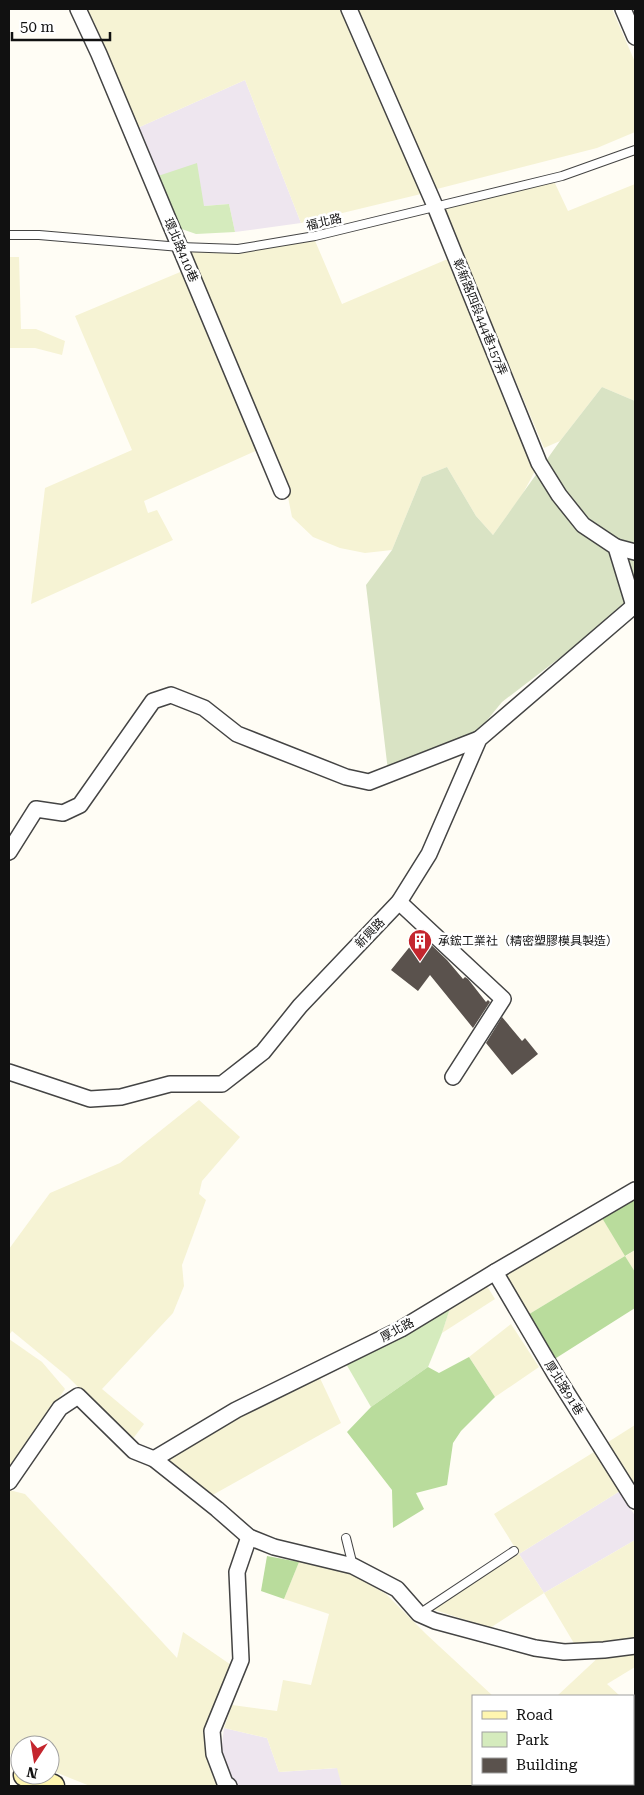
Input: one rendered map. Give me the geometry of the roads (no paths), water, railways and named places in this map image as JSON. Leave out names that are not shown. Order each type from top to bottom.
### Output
[{"type":"street","name":"環北路410巷","points":[[78,9],[282,491]]},
{"type":"street","name":"彰新路四段444巷157弄","points":[[349,9],[435,206],[539,463],[559,496],[583,525],[616,547],[635,552]]},
{"type":"street","points":[[623,9],[635,37]]},
{"type":"street","points":[[616,547],[635,606]]},
{"type":"street","name":"新興路","points":[[9,1072],[90,1099],[121,1097],[170,1084],[222,1084],[263,1052],[300,1006],[399,902],[429,854],[479,738],[635,606]]},
{"type":"street","points":[[9,852],[36,808],[63,813],[80,805],[153,701],[171,695],[204,708],[237,734],[346,777],[369,782],[479,738]]},
{"type":"street","points":[[399,902],[504,999],[453,1077]]},
{"type":"street","name":"厚北路","points":[[154,1459],[236,1410],[401,1329],[635,1190]]},
{"type":"street","name":"厚北路91巷","points":[[495,1272],[555,1374],[635,1501]]},
{"type":"street","points":[[9,1482],[60,1408],[78,1396],[134,1451],[154,1459],[249,1537],[274,1547],[353,1566],[397,1589],[419,1614],[435,1621],[535,1648],[564,1652],[635,1646]]},
{"type":"street","points":[[229,1786],[225,1782],[214,1754],[212,1731],[241,1660],[238,1572],[249,1537]]},
{"type":"lane","name":"福北路","points":[[9,235],[39,235],[180,247],[238,249],[315,236],[562,176],[635,150]]},
{"type":"lane","points":[[346,1538],[353,1566]]},
{"type":"lane","points":[[419,1614],[514,1551]]},
{"type":"place","name":"承鋐工業社（精密塑膠模具製造）","points":[[420,962]]}]
